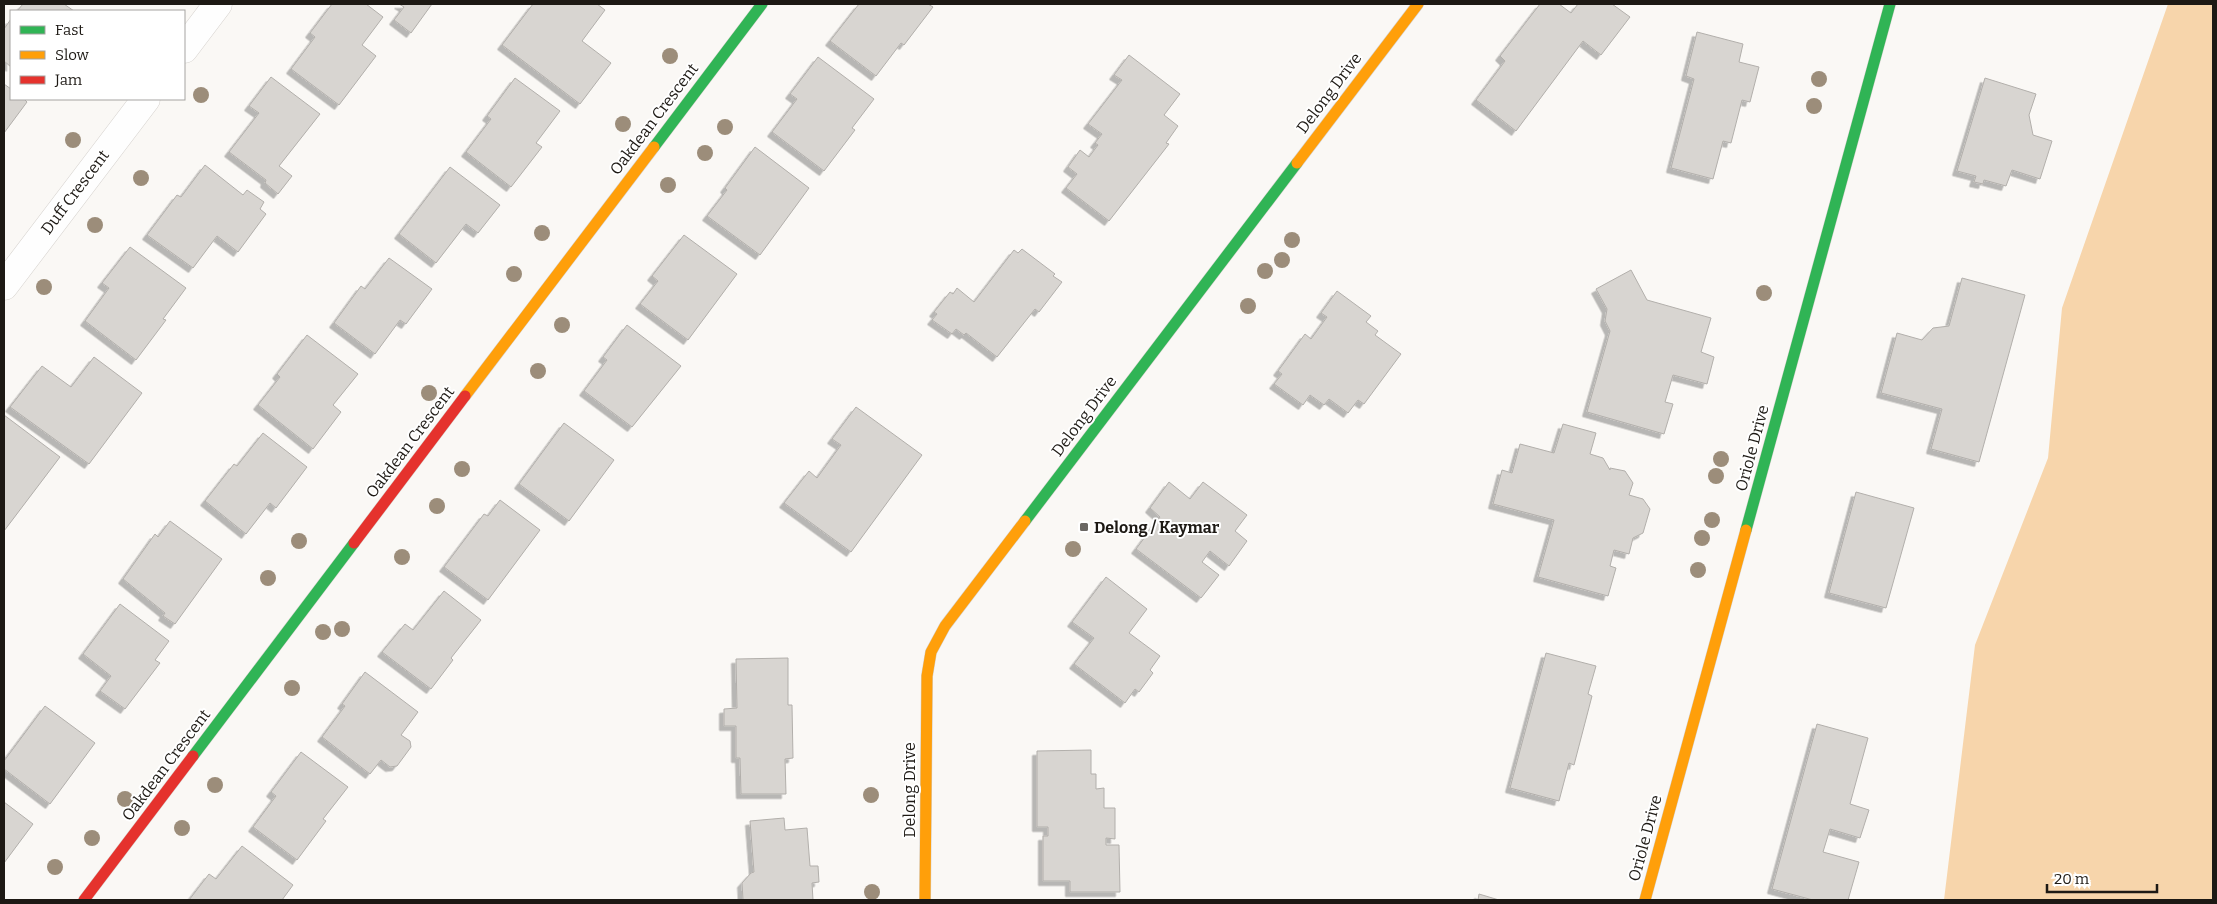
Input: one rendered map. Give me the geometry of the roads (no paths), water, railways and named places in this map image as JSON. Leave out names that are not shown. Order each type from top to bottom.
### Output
[{"type":"street","points":[[185,48],[218,4]]},
{"type":"street","name":"Oakdean Crescent","points":[[84,900],[762,4]]},
{"type":"street","name":"Delong Drive","points":[[925,900],[927,676],[931,652],[945,626],[1418,4]]},
{"type":"street","name":"Oriole Drive","points":[[1645,900],[1890,4]]},
{"type":"street","name":"Duff Crescent","points":[[4,286],[145,100]]},
{"type":"place","name":"Delong / Kaymar","points":[[1084,527]]}]
